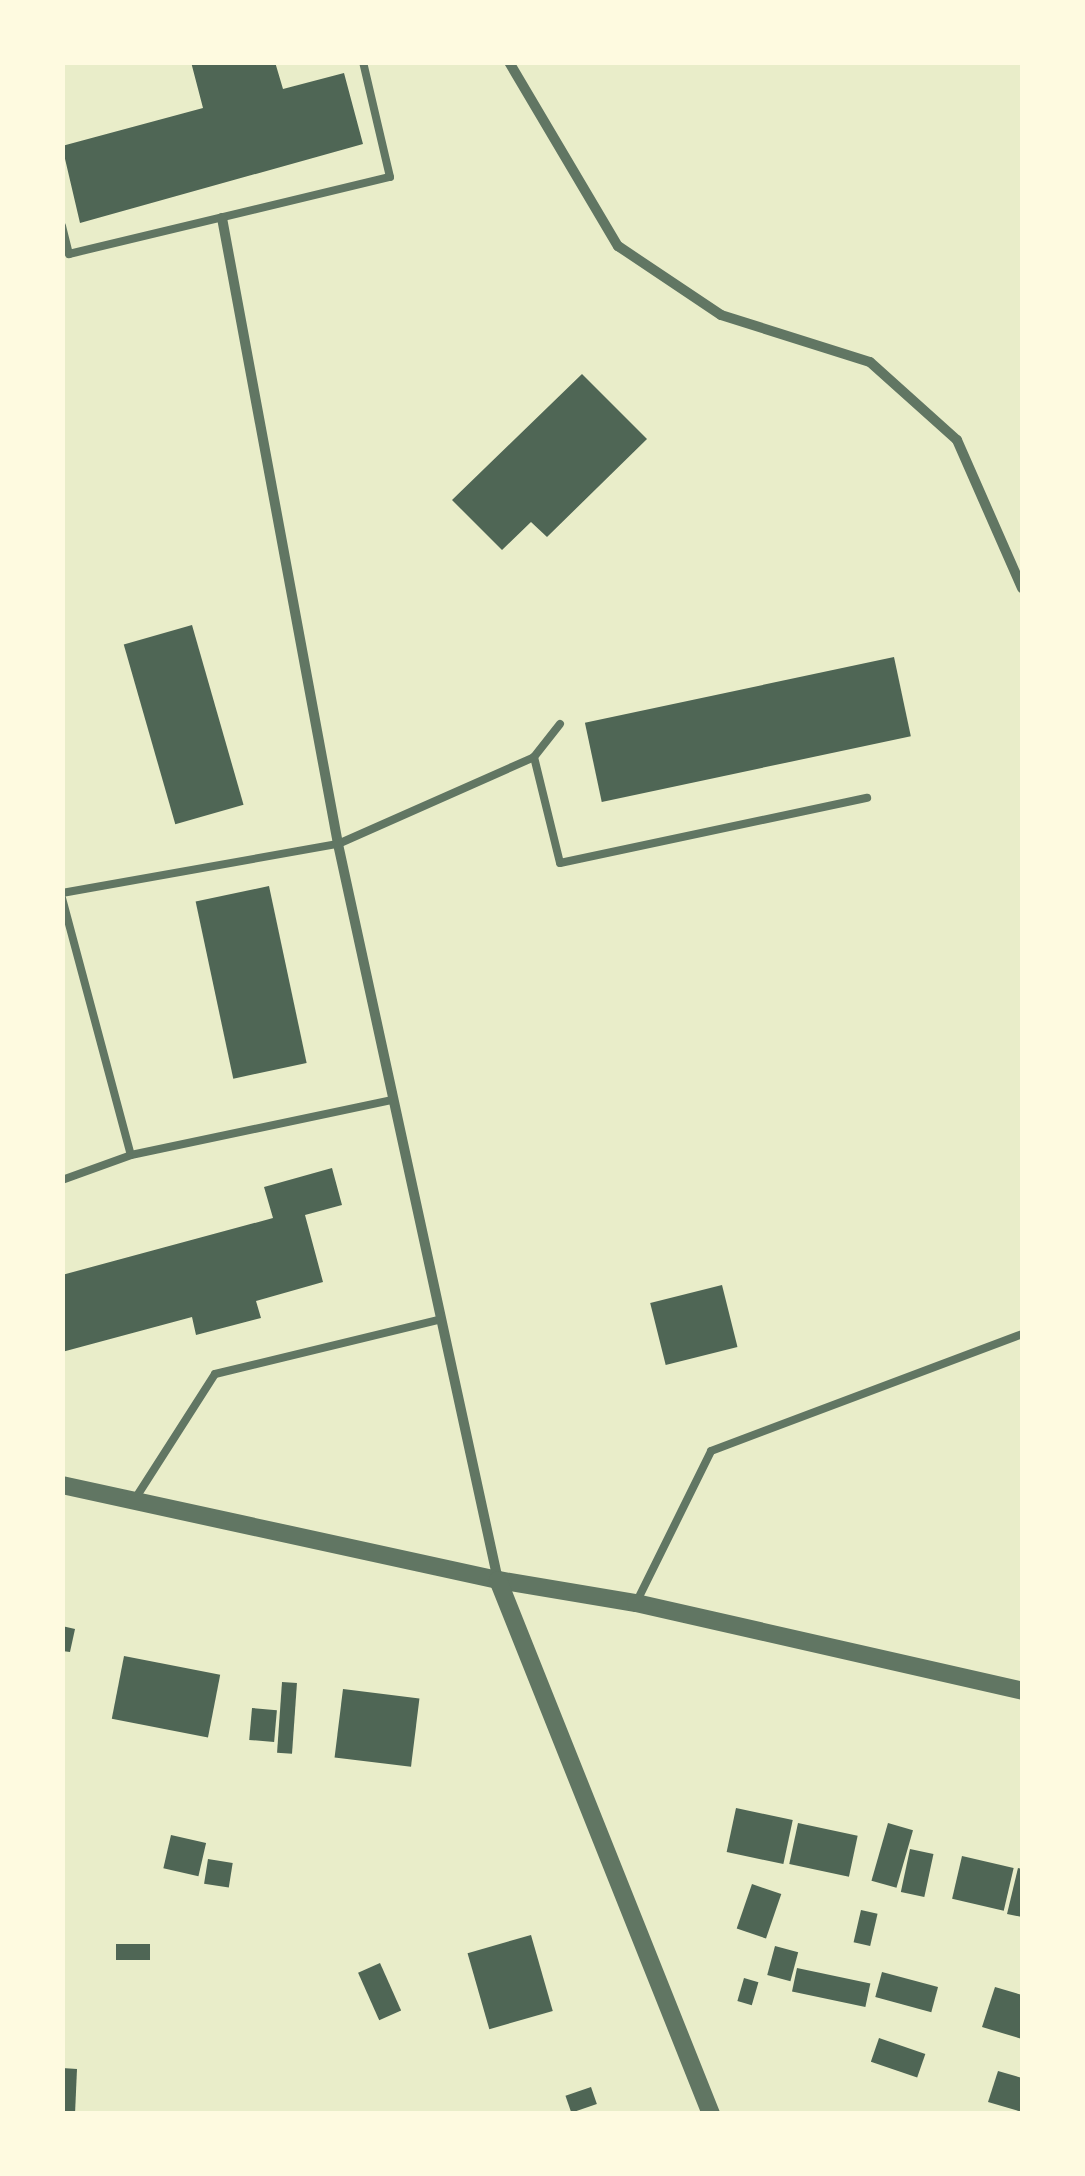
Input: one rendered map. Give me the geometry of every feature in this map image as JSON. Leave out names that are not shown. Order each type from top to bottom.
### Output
[{"type":"street","points":[[509,62],[618,246],[721,315],[870,362],[957,440],[1022,588]]},
{"type":"street","points":[[222,218],[338,844],[390,1100],[498,1580],[711,2114]]},
{"type":"street","points":[[62,1485],[498,1580],[636,1604],[1022,1690]]},
{"type":"lane","points":[[62,226],[69,254],[390,177],[362,62]]},
{"type":"lane","points":[[130,1155],[62,896],[338,844],[534,756],[560,724]]},
{"type":"lane","points":[[534,756],[560,862],[866,798]]},
{"type":"lane","points":[[62,1180],[130,1155],[390,1100]]},
{"type":"lane","points":[[135,1499],[216,1374],[439,1320]]},
{"type":"lane","points":[[636,1604],[711,1451],[1022,1334]]},
{"type":"building","points":[[191,62],[275,62],[283,89],[344,73],[363,144],[80,223],[62,146],[203,108]]},
{"type":"building","points":[[582,374],[647,439],[547,537],[531,522],[502,550],[452,500]]},
{"type":"building","points":[[192,625],[244,805],[175,824],[124,645]]},
{"type":"building","points":[[894,657],[911,736],[602,802],[585,723]]},
{"type":"building","points":[[269,886],[307,1063],[233,1079],[196,902]]},
{"type":"building","points":[[332,1168],[342,1205],[305,1215],[323,1282],[256,1301],[261,1318],[196,1335],[192,1317],[62,1352],[62,1275],[273,1218],[264,1187]]},
{"type":"building","points":[[722,1285],[737,1347],[666,1365],[650,1303]]},
{"type":"building","points":[[62,1626],[75,1629],[70,1652],[62,1651]]},
{"type":"building","points":[[124,1656],[220,1675],[208,1738],[112,1719]]},
{"type":"building","points":[[282,1682],[297,1683],[292,1754],[277,1753]]},
{"type":"building","points":[[343,1689],[419,1698],[411,1767],[335,1757]]},
{"type":"building","points":[[252,1708],[277,1710],[274,1742],[249,1740]]},
{"type":"building","points":[[736,1808],[793,1820],[783,1864],[727,1852]]},
{"type":"building","points":[[798,1823],[858,1836],[849,1877],[789,1864]]},
{"type":"building","points":[[888,1823],[913,1830],[896,1888],[871,1881]]},
{"type":"building","points":[[171,1835],[206,1843],[198,1876],[163,1868]]},
{"type":"building","points":[[910,1849],[933,1854],[924,1897],[901,1892]]},
{"type":"building","points":[[962,1856],[1014,1868],[1004,1911],[952,1899]]},
{"type":"building","points":[[208,1859],[233,1863],[229,1888],[204,1884]]},
{"type":"building","points":[[1018,1868],[1022,1869],[1022,1917],[1007,1914]]},
{"type":"building","points":[[752,1884],[781,1894],[766,1939],[737,1928]]},
{"type":"building","points":[[861,1910],[878,1914],[870,1946],[854,1942]]},
{"type":"building","points":[[531,1935],[553,2011],[489,2029],[468,1953]]},
{"type":"building","points":[[116,1944],[150,1944],[150,1960],[116,1960]]},
{"type":"building","points":[[775,1946],[798,1952],[790,1981],[767,1975]]},
{"type":"building","points":[[380,1963],[401,2011],[379,2020],[358,1973]]},
{"type":"building","points":[[797,1968],[870,1984],[865,2007],[792,1991]]},
{"type":"building","points":[[882,1972],[938,1987],[931,2012],[875,1997]]},
{"type":"building","points":[[744,1978],[758,1982],[752,2005],[737,2001]]},
{"type":"building","points":[[995,1987],[1022,1995],[1022,2039],[982,2027]]},
{"type":"building","points":[[879,2038],[925,2054],[917,2078],[871,2062]]},
{"type":"building","points":[[62,2068],[77,2069],[75,2114],[62,2114]]},
{"type":"building","points":[[998,2071],[1022,2078],[1022,2112],[988,2102]]},
{"type":"building","points":[[591,2087],[597,2104],[571,2113],[565,2096]]}]
